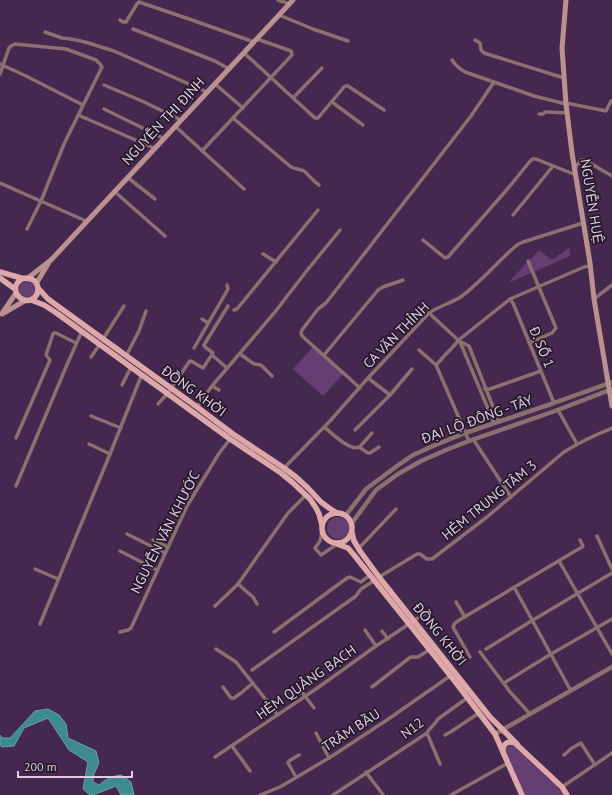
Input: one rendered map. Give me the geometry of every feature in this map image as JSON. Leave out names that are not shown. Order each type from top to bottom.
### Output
[{"type":"main road","name":"NGUYỄN HUỆ","points":[[566,0],[562,48],[566,103],[594,299],[610,383],[612,406]]},
{"type":"main road","name":"NGUYỄN THỊ ĐỊNH","points":[[26,278],[51,260],[291,2]]},
{"type":"main road","name":"NGUYỄN THỊ ĐỊNH","points":[[37,286],[51,260]]},
{"type":"main road","points":[[0,272],[32,279],[37,286],[37,294],[34,298],[1,315]]},
{"type":"main road","points":[[0,278],[16,291],[20,298],[28,300]]},
{"type":"main road","points":[[1,315],[16,291],[16,286],[19,281],[26,278]]},
{"type":"main road","name":"ĐỒNG KHỞI","points":[[37,286],[48,299],[131,367],[197,407],[233,434],[284,468],[304,484],[321,502],[337,513]]},
{"type":"main road","name":"ĐỒNG KHỞI","points":[[28,300],[44,304],[82,331],[126,356],[230,439],[281,473],[306,495],[316,508],[320,514],[322,528]]},
{"type":"main road","points":[[342,513],[346,515],[350,519],[353,528],[350,537],[347,541],[342,543],[331,543],[324,536],[322,528],[324,520],[332,514],[342,513]]},
{"type":"main road","name":"ĐỒNG KHỞI","points":[[352,533],[354,542],[377,579],[470,696],[479,713],[495,734],[520,794]]},
{"type":"main road","name":"ĐỒNG KHỞI","points":[[337,544],[348,548],[370,575],[377,579]]},
{"type":"main road","name":"ĐỒNG KHỞI","points":[[411,622],[429,650],[450,676],[562,788],[567,795]]},
{"type":"main road","points":[[503,752],[503,747],[506,743],[513,742],[517,744]]},
{"type":"street","points":[[278,0],[291,2]]},
{"type":"street","points":[[120,20],[126,22],[139,2],[292,52],[292,55],[202,151]]},
{"type":"street","points":[[280,15],[313,29],[348,41]]},
{"type":"street","points":[[133,29],[215,61],[229,68]]},
{"type":"street","points":[[45,32],[62,38],[85,42],[114,51],[207,92]]},
{"type":"street","points":[[475,40],[480,43],[481,50],[484,53],[564,78]]},
{"type":"street","points":[[0,74],[2,64],[9,48],[15,44],[66,49],[96,60],[102,67],[78,115],[53,170],[41,202],[27,229]]},
{"type":"street","points":[[244,53],[316,118],[346,86],[384,110]]},
{"type":"street","points":[[452,60],[465,72],[534,96],[606,112],[611,101]]},
{"type":"street","points":[[2,64],[83,106]]},
{"type":"street","points":[[293,98],[322,68]]},
{"type":"street","points":[[360,388],[302,336],[302,330],[318,309],[326,302],[471,116],[494,82]]},
{"type":"street","points":[[215,84],[243,108]]},
{"type":"street","points":[[104,85],[181,120]]},
{"type":"street","points":[[332,102],[363,125]]},
{"type":"street","points":[[104,109],[163,138]]},
{"type":"street","points":[[539,114],[543,114],[545,112],[568,113]]},
{"type":"street","points":[[78,115],[154,148]]},
{"type":"street","points":[[233,118],[290,167],[306,172],[314,182],[320,185]]},
{"type":"street","points":[[175,126],[244,189]]},
{"type":"street","points":[[423,240],[447,258],[533,159],[576,175]]},
{"type":"street","points":[[575,168],[581,160],[584,160],[612,176]]},
{"type":"street","points":[[513,215],[553,166]]},
{"type":"street","points":[[127,177],[155,200]]},
{"type":"street","points":[[0,183],[86,221]]},
{"type":"street","points":[[114,191],[165,236]]},
{"type":"street","points":[[234,310],[241,304],[318,210]]},
{"type":"street","name":"CA VĂN THỈNH","points":[[284,468],[324,427],[429,313],[460,297],[523,242],[583,223]]},
{"type":"street","points":[[197,407],[212,386],[266,323],[340,230]]},
{"type":"street","points":[[264,254],[276,262]]},
{"type":"street","points":[[528,261],[556,328],[552,334],[529,343]]},
{"type":"street","points":[[436,365],[459,341],[510,299],[584,267],[590,266]]},
{"type":"street","points":[[324,355],[378,290],[403,280]]},
{"type":"street","points":[[194,348],[228,289],[227,285]]},
{"type":"street","points":[[594,299],[612,285]]},
{"type":"street","name":"Đ. SỐ 1","points":[[510,299],[513,303],[554,403]]},
{"type":"street","points":[[91,357],[124,306]]},
{"type":"street","points":[[227,368],[212,355],[213,353],[204,345],[228,306]]},
{"type":"street","points":[[126,356],[139,331],[146,312]]},
{"type":"street","points":[[429,313],[459,341],[464,349],[494,423]]},
{"type":"street","points":[[202,319],[208,323]]},
{"type":"street","points":[[16,486],[82,331]]},
{"type":"street","points":[[16,438],[50,360],[46,355],[53,334],[56,333],[76,343]]},
{"type":"street","points":[[459,341],[469,346],[499,422]]},
{"type":"street","points":[[419,350],[436,365],[465,433],[511,497]]},
{"type":"street","points":[[240,354],[254,364],[261,365],[272,376]]},
{"type":"street","points":[[158,404],[190,361],[203,368],[212,355]]},
{"type":"street","points":[[122,385],[131,367]]},
{"type":"street","points":[[355,430],[390,395],[412,369]]},
{"type":"street","points":[[480,389],[490,389],[541,371]]},
{"type":"street","points":[[40,624],[142,374]]},
{"type":"street","points":[[368,378],[390,395]]},
{"type":"street","name":"ĐẠI LỘ ĐÔNG - TÂY","points":[[346,515],[366,488],[419,452],[465,433],[610,383]]},
{"type":"street","points":[[212,386],[219,390]]},
{"type":"street","name":"ĐẠI LỘ ĐÔNG - TÂY","points":[[352,523],[376,490],[398,474],[421,461],[471,440],[558,410],[611,389]]},
{"type":"street","points":[[558,410],[577,444]]},
{"type":"street","points":[[91,416],[121,428]]},
{"type":"street","points":[[324,427],[348,446],[354,448],[359,446],[372,433]]},
{"type":"street","name":"HẺM TRUNG TÂM 3","points":[[377,579],[417,554],[420,554],[427,559],[432,559],[511,497],[564,452],[577,444],[612,428]]},
{"type":"street","name":"NGUYỄN VĂN KHƯỚC","points":[[120,632],[131,628],[187,506],[218,454],[230,439]]},
{"type":"street","points":[[89,444],[110,454]]},
{"type":"street","points":[[359,446],[368,453],[379,447]]},
{"type":"street","points":[[215,606],[238,584],[288,513],[306,495]]},
{"type":"street","points":[[358,549],[396,509]]},
{"type":"street","points":[[322,528],[320,541],[315,548],[321,555],[337,544]]},
{"type":"street","points":[[127,534],[165,553]]},
{"type":"street","points":[[597,536],[612,569]]},
{"type":"street","points":[[153,540],[168,547]]},
{"type":"street","points":[[470,657],[453,626],[455,623],[582,547],[583,546],[580,540]]},
{"type":"street","points":[[120,551],[158,570]]},
{"type":"street","points":[[558,561],[612,654]]},
{"type":"street","points":[[35,569],[58,579]]},
{"type":"street","points":[[486,649],[612,573]]},
{"type":"street","points":[[274,632],[347,578],[350,577],[361,582],[370,575]]},
{"type":"street","points":[[252,670],[356,596],[360,589],[377,579]]},
{"type":"street","points":[[238,584],[253,597],[257,604]]},
{"type":"street","points":[[514,587],[571,691]]},
{"type":"street","points":[[456,602],[465,617]]},
{"type":"street","name":"HẺM QUẢNG BẠCH","points":[[215,757],[424,614]]},
{"type":"street","points":[[504,683],[612,619]]},
{"type":"street","points":[[365,630],[376,646]]},
{"type":"street","points":[[382,631],[388,639]]},
{"type":"street","points":[[216,649],[236,662],[278,715]]},
{"type":"street","points":[[372,687],[411,657],[418,657],[429,650]]},
{"type":"street","points":[[480,652],[530,714]]},
{"type":"street","points":[[495,734],[612,667]]},
{"type":"street","name":"TRÂM BẦU","points":[[260,795],[280,787],[329,758],[450,676]]},
{"type":"street","points":[[223,687],[231,698],[234,698],[253,683]]},
{"type":"street","points":[[292,692],[294,694],[301,692],[306,696],[314,708]]},
{"type":"street","name":"N12","points":[[333,795],[426,733],[438,719],[470,696]]},
{"type":"street","points":[[444,735],[479,713]]},
{"type":"street","points":[[316,733],[329,758]]},
{"type":"street","points":[[426,733],[440,764]]},
{"type":"street","points":[[564,755],[581,743],[595,765]]},
{"type":"street","points":[[232,746],[250,771]]},
{"type":"street","points":[[562,788],[612,753]]},
{"type":"street","points":[[296,777],[288,763],[299,755]]},
{"type":"street","points":[[451,795],[508,763]]},
{"type":"street","points":[[366,772],[383,795]]},
{"type":"shaded area","points":[[569,247],[570,256],[508,283],[539,250],[551,259],[561,254]]},
{"type":"shaded area","points":[[24,281],[30,281],[35,286],[33,295],[30,297],[24,297],[19,292],[19,286]]},
{"type":"shaded area","points":[[313,347],[343,374],[323,396],[293,369]]},
{"type":"shaded area","points":[[338,517],[346,520],[349,528],[346,536],[338,539],[330,536],[327,528],[330,520]]},
{"type":"shaded area","points":[[48,709],[59,715],[66,724],[68,738],[96,751],[99,763],[94,774],[93,782],[99,785],[109,778],[121,775],[131,782],[134,795],[121,795],[116,786],[93,795],[90,795],[83,789],[88,762],[69,750],[48,718],[24,728],[14,746],[2,747],[0,745],[0,735],[2,738],[10,738],[35,711]]},
{"type":"shaded area","points":[[511,745],[555,784],[564,795],[524,795],[506,752],[506,748]]}]
